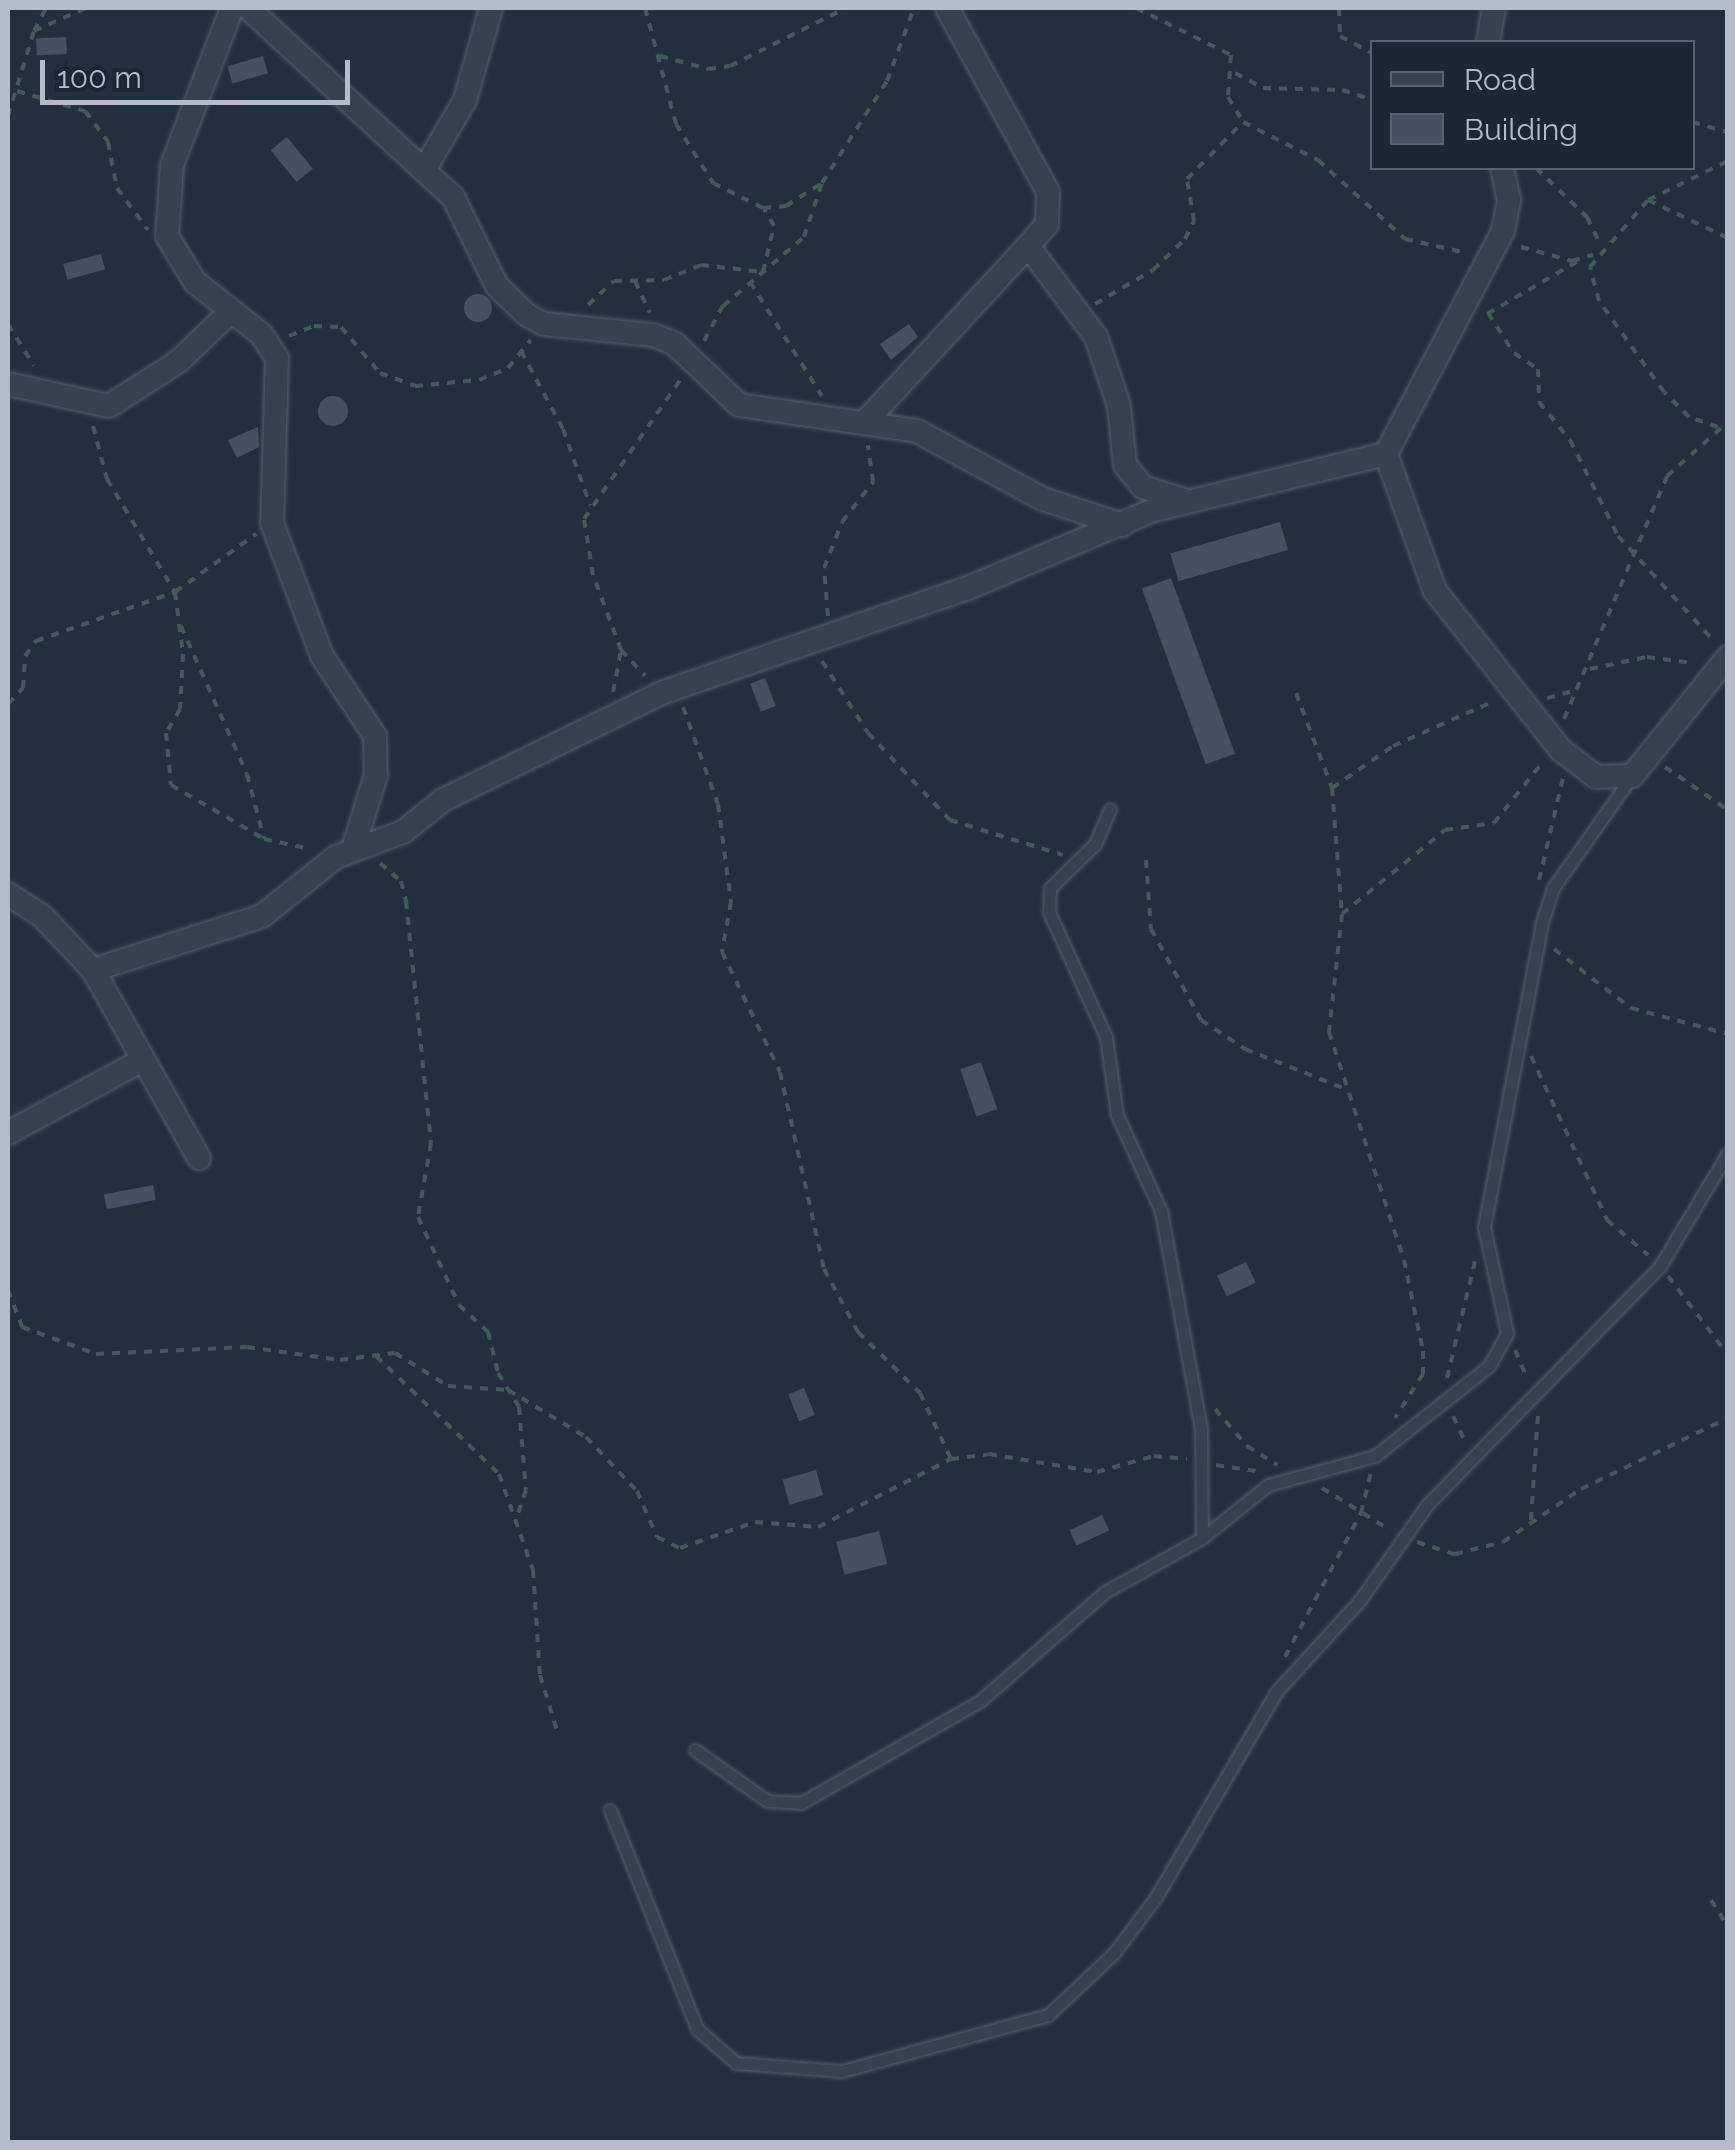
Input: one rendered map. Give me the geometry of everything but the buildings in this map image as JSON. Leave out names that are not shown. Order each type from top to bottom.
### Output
[{"type":"street","points":[[232,8],[172,165],[165,212],[173,254],[273,348],[282,373],[272,522],[322,656],[374,736],[376,775],[354,846]]},
{"type":"street","points":[[248,8],[424,170],[471,223],[498,286],[544,324],[653,334],[694,362],[739,405],[917,431],[1043,499],[1123,524]]},
{"type":"street","points":[[424,170],[466,100],[491,8]]},
{"type":"street","points":[[855,419],[1047,224],[1048,192],[948,8]]},
{"type":"street","points":[[1488,40],[1494,8]]},
{"type":"street","points":[[1502,170],[1506,218],[1458,321],[1386,454],[1434,591],[1560,748],[1587,774],[1632,776],[1723,663]]},
{"type":"street","points":[[1028,246],[1083,312],[1110,370],[1125,465],[1143,487],[1188,501]]},
{"type":"street","points":[[8,384],[42,390],[89,407],[119,402],[231,311]]},
{"type":"street","points":[[92,970],[262,916],[354,846],[403,832],[443,800],[610,716],[669,691],[1188,501],[1386,454]]},
{"type":"street","points":[[8,894],[42,916],[92,970],[140,1062],[199,1158]]},
{"type":"street","points":[[8,1132],[140,1062]]},
{"type":"lane","points":[[696,1750],[767,1801],[801,1804],[980,1701],[1105,1592],[1202,1538],[1288,1474],[1375,1456],[1447,1403],[1489,1366],[1507,1332],[1484,1227],[1514,1038],[1553,888],[1632,776]]},
{"type":"lane","points":[[1110,810],[1078,860],[1050,888],[1049,912],[1106,1037],[1117,1115],[1162,1211],[1202,1462],[1202,1538]]},
{"type":"lane","points":[[610,1810],[708,2045],[749,2066],[842,2071],[1023,2027],[1090,1980],[1156,1898],[1277,1691],[1360,1600],[1403,1538],[1472,1457],[1536,1397],[1660,1266],[1728,1153]]},
{"type":"path","points":[[8,116],[34,31],[46,8]]},
{"type":"path","points":[[34,31],[86,8]]},
{"type":"path","points":[[645,8],[684,143],[724,193],[763,208],[786,206],[822,183]]},
{"type":"path","points":[[660,56],[708,69],[730,66],[846,8]]},
{"type":"path","points":[[590,504],[694,362],[724,306],[804,237],[822,183],[887,81],[914,8]]},
{"type":"path","points":[[1136,8],[1224,50],[1234,73],[1228,98],[1244,122],[1318,160],[1405,239],[1489,251],[1534,248],[1578,260]]},
{"type":"path","points":[[1339,8],[1340,36],[1370,52]]},
{"type":"path","points":[[1234,73],[1263,88],[1342,90],[1370,99]]},
{"type":"path","points":[[17,91],[85,111],[108,142],[117,188],[173,254]]},
{"type":"path","points":[[1083,312],[1178,248],[1194,221],[1192,170],[1244,122]]},
{"type":"path","points":[[1695,123],[1728,132]]},
{"type":"path","points":[[1458,321],[1488,314],[1593,255],[1648,200],[1728,161]]},
{"type":"path","points":[[1538,170],[1576,203],[1601,246]]},
{"type":"path","points":[[1648,200],[1728,238]]},
{"type":"path","points":[[763,208],[774,226],[763,272]]},
{"type":"path","points":[[1593,255],[1590,278],[1599,301],[1664,392],[1689,417],[1718,427]]},
{"type":"path","points":[[586,307],[614,282],[664,280],[700,265],[763,272]]},
{"type":"path","points":[[750,282],[806,378],[855,419],[873,482],[842,522],[824,568],[832,634]]},
{"type":"path","points":[[1488,314],[1514,353],[1538,369],[1543,411],[1570,440],[1633,558],[1702,626],[1723,663]]},
{"type":"path","points":[[8,324],[42,390]]},
{"type":"path","points":[[273,348],[304,328],[331,324],[349,332],[390,380],[448,386],[508,368],[544,324]]},
{"type":"path","points":[[521,351],[562,428],[590,504],[588,553],[621,650],[610,716]]},
{"type":"path","points":[[89,407],[108,480],[175,592],[182,696],[165,750],[171,785],[264,840],[308,850],[354,846],[392,870],[406,901],[430,1143],[418,1217],[459,1305],[488,1332],[521,1415],[526,1490],[516,1519]]},
{"type":"path","points":[[1543,919],[1539,878],[1562,798],[1560,748],[1567,709],[1590,669],[1668,476],[1728,422]]},
{"type":"path","points":[[8,704],[21,694],[25,656],[36,641],[175,592],[272,522]]},
{"type":"path","points":[[179,622],[247,774],[264,840]]},
{"type":"path","points":[[621,650],[669,691],[718,804],[731,902],[722,952],[785,1088],[824,1269],[866,1343],[920,1394],[951,1459]]},
{"type":"path","points":[[784,652],[833,669],[868,733],[950,820],[1078,860]]},
{"type":"path","points":[[1590,669],[1646,657],[1723,663]]},
{"type":"path","points":[[1277,1691],[1301,1620],[1361,1512],[1375,1456],[1424,1364],[1404,1260],[1343,1088],[1328,1016],[1342,914],[1332,788],[1296,693]]},
{"type":"path","points":[[1332,788],[1393,746],[1516,694]]},
{"type":"path","points":[[1342,914],[1446,830],[1494,823],[1560,748]]},
{"type":"path","points":[[1649,757],[1728,810]]},
{"type":"path","points":[[1146,860],[1151,930],[1201,1020],[1245,1049],[1343,1088]]},
{"type":"path","points":[[1542,939],[1630,1008],[1728,1034]]},
{"type":"path","points":[[1514,1038],[1552,1088],[1580,1170],[1608,1220],[1660,1266],[1728,1356]]},
{"type":"path","points":[[1472,1457],[1447,1403],[1448,1354],[1484,1227]]},
{"type":"path","points":[[8,1290],[22,1327],[96,1354],[248,1347],[406,1356],[448,1386],[508,1390],[586,1437],[637,1491],[657,1537],[680,1548],[754,1522],[818,1527],[951,1459],[989,1454],[1097,1472],[1154,1456],[1288,1474]]},
{"type":"path","points":[[1507,1332],[1536,1397],[1531,1520]]},
{"type":"path","points":[[376,1356],[487,1456],[516,1519],[533,1570],[540,1675],[558,1734]]},
{"type":"path","points":[[1211,1401],[1247,1446],[1288,1474],[1403,1538],[1474,1552],[1728,1418]]},
{"type":"path","points":[[1711,1900],[1728,1926]]}]
